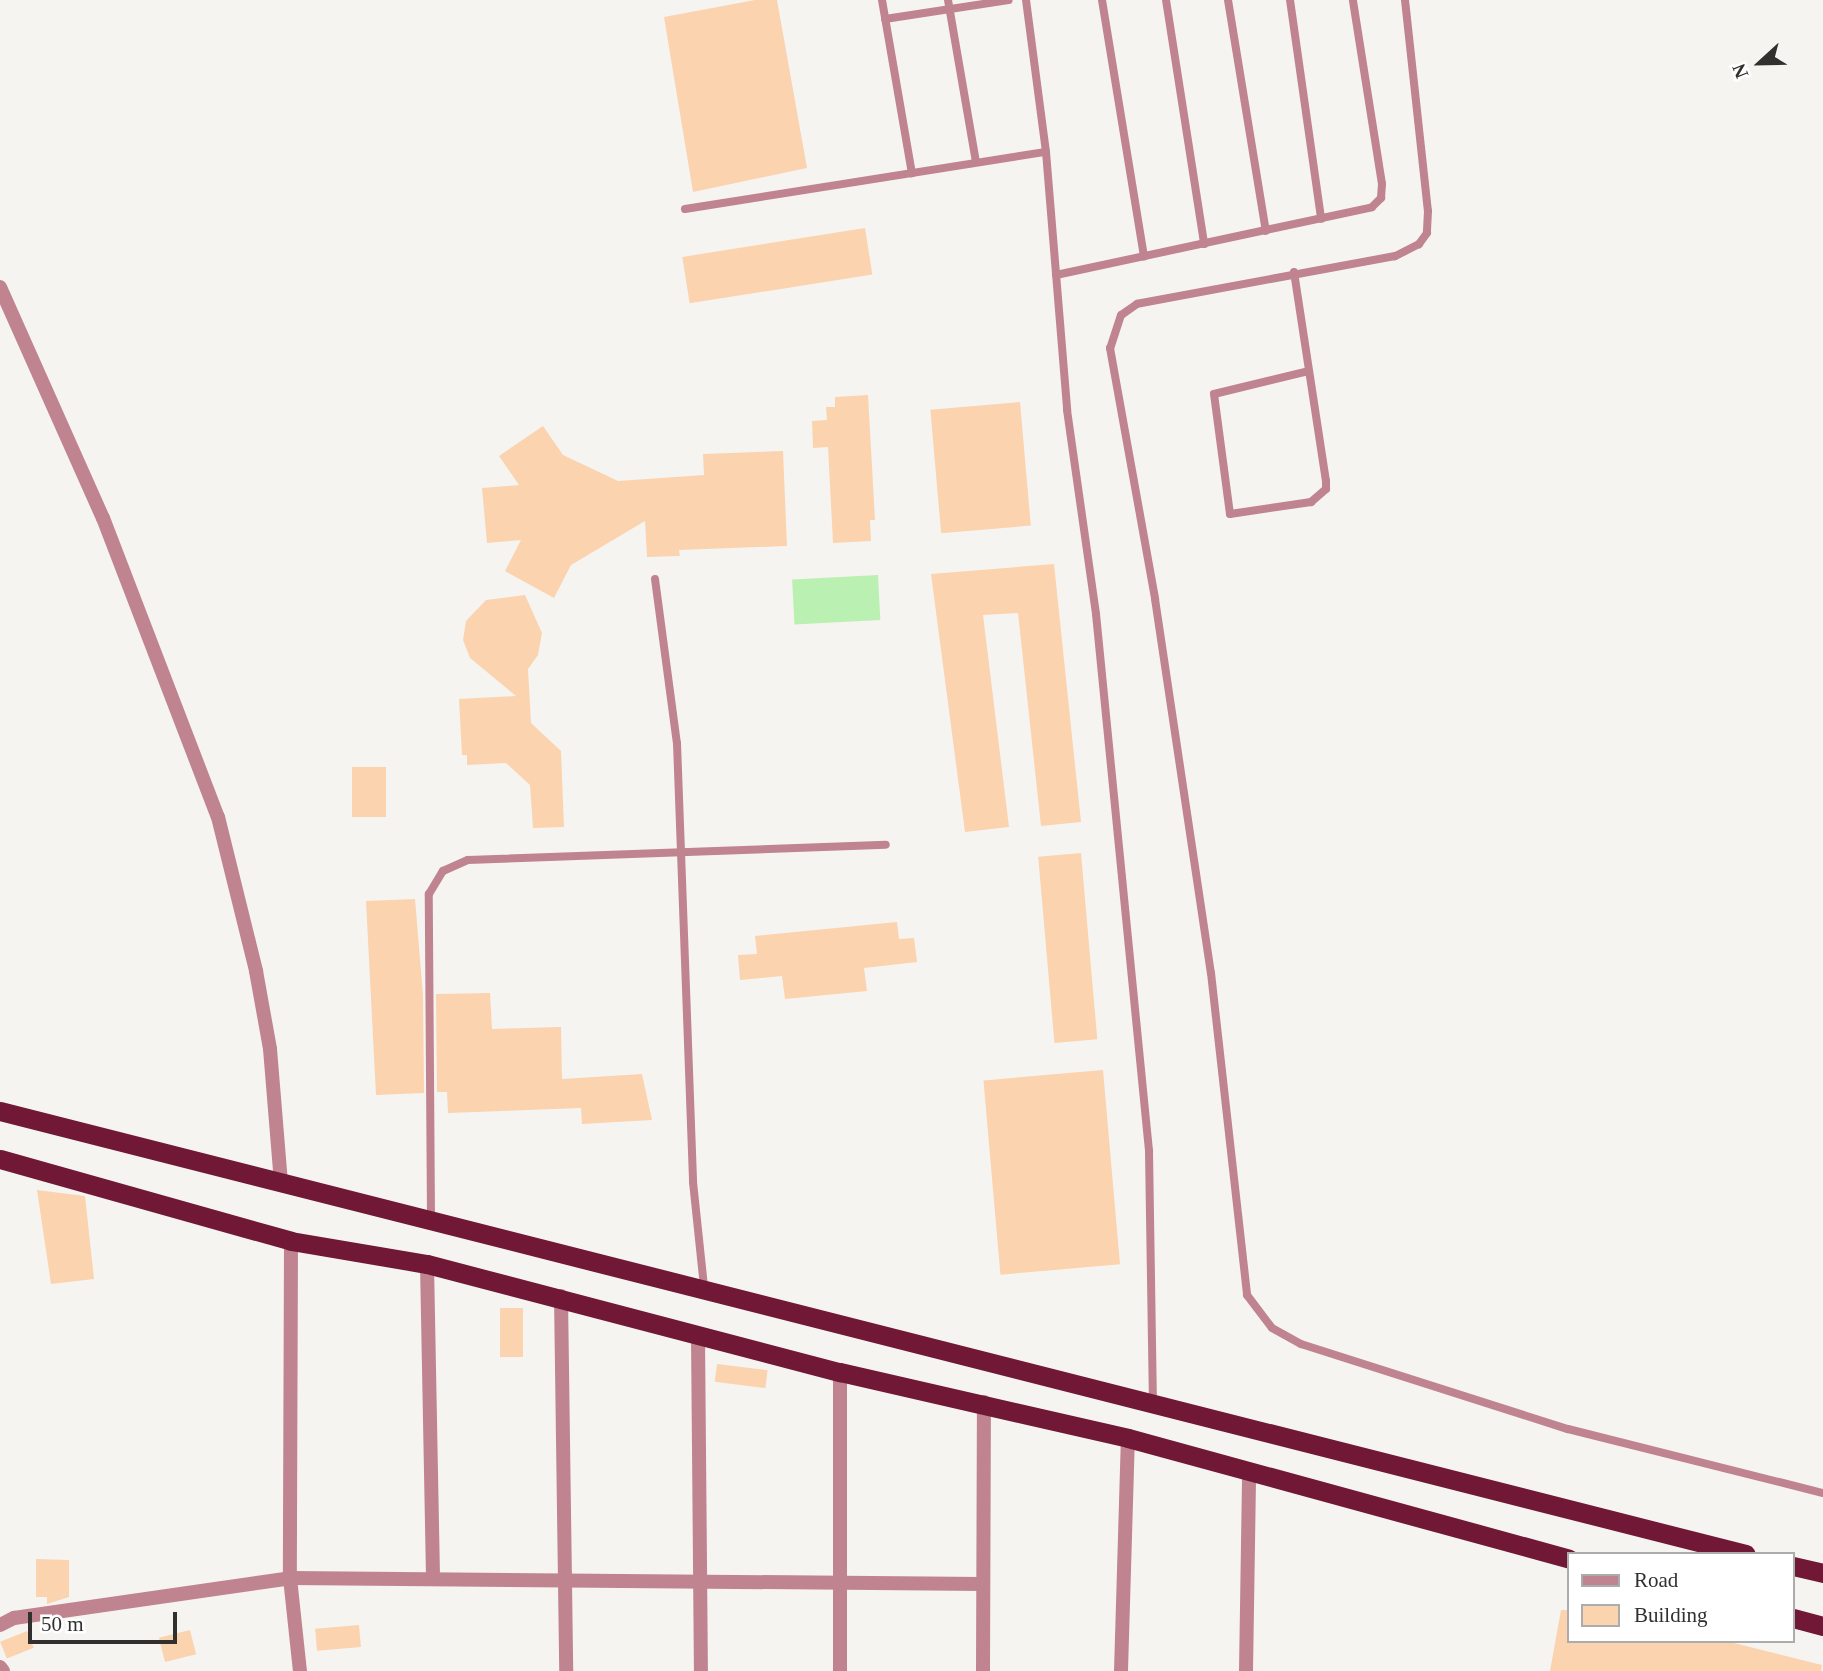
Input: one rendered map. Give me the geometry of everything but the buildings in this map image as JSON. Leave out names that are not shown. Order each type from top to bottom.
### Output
[{"type":"highway","points":[[0,1111],[1153,1401],[1738,1552]]},
{"type":"highway","points":[[0,1159],[292,1241],[427,1264],[561,1296],[698,1336],[840,1372],[984,1402],[1128,1438],[1568,1559]]},
{"type":"highway","points":[[1795,1566],[1823,1573]]},
{"type":"highway","points":[[1795,1619],[1823,1626]]},
{"type":"street","points":[[0,287],[103,518],[218,817],[261,997],[281,1183]]},
{"type":"street","points":[[292,1241],[290,1578],[300,1671]]},
{"type":"street","points":[[427,1264],[433,1578]]},
{"type":"street","points":[[561,1296],[567,1584],[565,1671]]},
{"type":"street","points":[[698,1336],[701,1671]]},
{"type":"street","points":[[840,1372],[840,1671]]},
{"type":"street","points":[[983,1671],[984,1402]]},
{"type":"street","points":[[1121,1671],[1128,1438]]},
{"type":"street","points":[[1247,1671],[1249,1473]]},
{"type":"street","points":[[0,1625],[14,1618],[290,1578],[433,1578],[567,1584],[700,1580],[983,1584]]},
{"type":"lane","points":[[882,0],[912,173]]},
{"type":"lane","points":[[948,0],[976,162]]},
{"type":"lane","points":[[885,19],[1009,0]]},
{"type":"lane","points":[[1026,0],[1046,152],[1067,410],[1096,614],[1149,1151],[1153,1401]]},
{"type":"lane","points":[[1102,0],[1144,257]]},
{"type":"lane","points":[[1166,0],[1204,244]]},
{"type":"lane","points":[[1228,0],[1266,231]]},
{"type":"lane","points":[[1290,0],[1321,219]]},
{"type":"lane","points":[[1056,275],[1372,207],[1381,198],[1353,0]]},
{"type":"lane","points":[[1405,0],[1427,233],[1408,251],[1395,257],[1294,272],[1137,304],[1121,315],[1110,348],[1155,598],[1209,960],[1247,1295],[1272,1328],[1301,1344],[1568,1429],[1823,1493]]},
{"type":"lane","points":[[685,209],[1046,152]]},
{"type":"lane","points":[[1294,272],[1326,481],[1323,495],[1311,502],[1230,514],[1213,394],[1308,371]]},
{"type":"lane","points":[[655,579],[677,743],[692,1182],[705,1290]]},
{"type":"lane","points":[[431,1221],[429,894],[443,871],[468,860],[886,845]]},
{"type":"green space","points":[[878,575],[880,620],[794,624],[792,580]]}]
